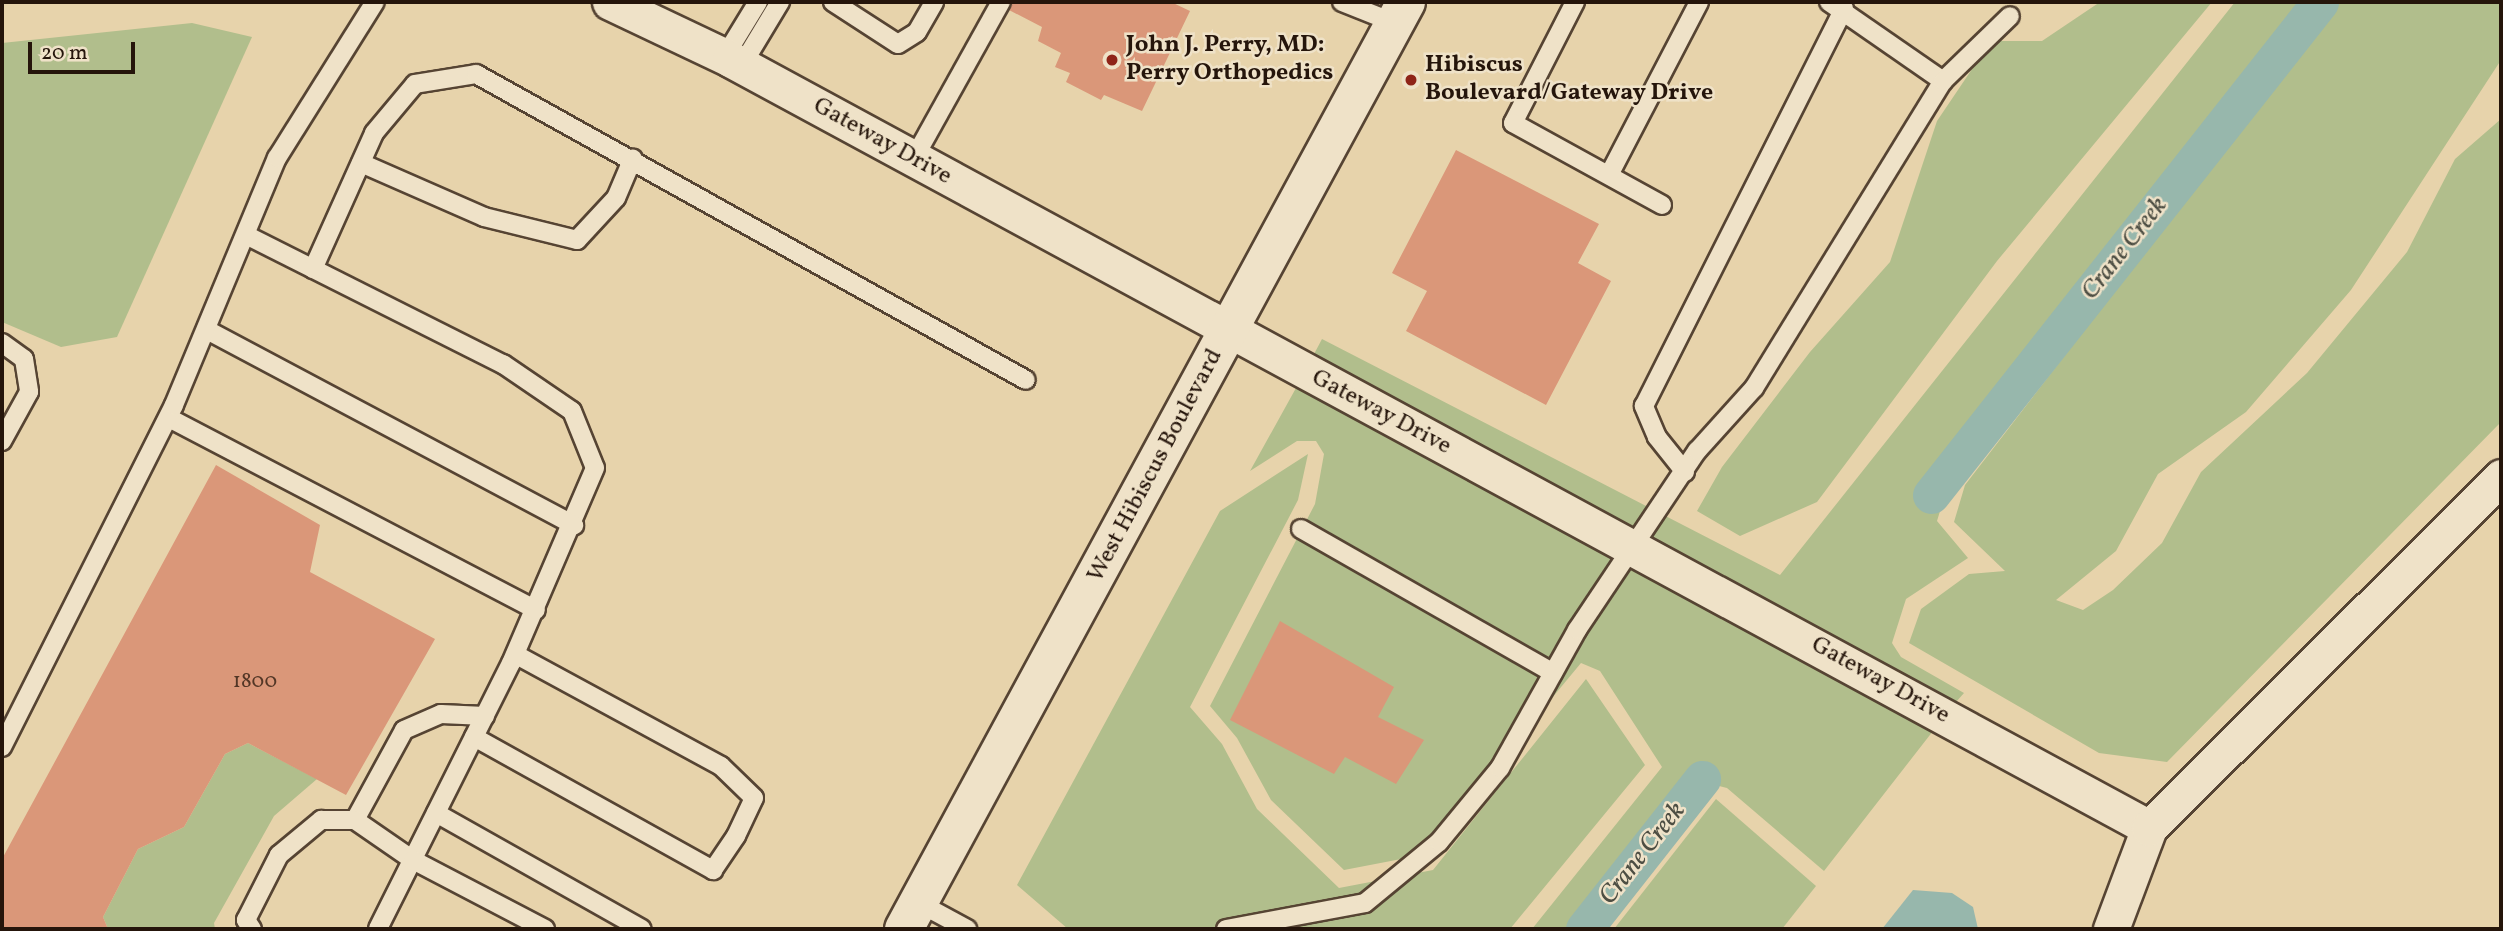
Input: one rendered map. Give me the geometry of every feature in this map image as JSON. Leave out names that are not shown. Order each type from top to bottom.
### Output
[{"type":"street","name":"Gateway Drive","points":[[610,2],[733,61],[1227,331],[2149,828]]},
{"type":"street","name":"West Hibiscus Boulevard","points":[[912,916],[1401,12]]},
{"type":"street","points":[[2111,929],[2149,828],[2501,477]]},
{"type":"lane","points":[[2,747],[169,418],[277,158],[376,2]]},
{"type":"lane","points":[[733,61],[758,2]]},
{"type":"lane","points":[[733,61],[780,2]]},
{"type":"lane","points":[[833,2],[898,44],[917,32],[934,2]]},
{"type":"lane","points":[[913,160],[1001,2]]},
{"type":"lane","points":[[1342,2],[1401,12]]},
{"type":"lane","points":[[1575,2],[1513,123],[1662,205]]},
{"type":"lane","points":[[1609,175],[1699,2]]},
{"type":"lane","points":[[1685,472],[1657,437],[1644,406],[1836,6],[1943,81]]},
{"type":"lane","points":[[1226,929],[1365,903],[1439,842],[1500,768],[1577,630],[1635,549],[1685,472],[1754,388],[1943,81],[2010,16]]},
{"type":"lane","points":[[313,269],[373,134],[415,84],[476,74],[1027,380]]},
{"type":"lane","points":[[361,163],[484,217],[577,240],[616,198],[633,159]]},
{"type":"lane","points":[[246,235],[503,364],[572,411],[595,468],[574,525],[536,610],[378,929]]},
{"type":"lane","points":[[206,330],[574,525]]},
{"type":"lane","points":[[2,343],[24,359],[29,392],[2,441]]},
{"type":"lane","points":[[169,418],[536,610]]},
{"type":"lane","points":[[1301,529],[1553,673]]},
{"type":"lane","points":[[474,737],[713,870],[736,836],[754,798],[721,766],[515,654]]},
{"type":"lane","points":[[355,820],[404,730],[441,714],[485,716]]},
{"type":"lane","points":[[436,813],[642,929]]},
{"type":"lane","points":[[252,929],[246,920],[279,855],[321,820],[355,820],[413,860],[545,929]]},
{"type":"lane","points":[[912,916],[967,929]]},
{"type":"green space","points":[[2100,2],[2212,2],[1997,261],[1817,502],[1740,536],[1697,511],[1722,467],[1810,352],[1890,262],[1937,121],[1991,41],[2042,41]]},
{"type":"green space","points":[[2235,2],[2315,2],[1951,475],[1937,521],[1968,558],[1906,599],[1892,643],[1901,657],[1964,693],[1956,702],[1313,356],[1322,339],[1780,575]]},
{"type":"green space","points":[[2337,2],[2501,2],[2501,60],[2351,290],[2246,412],[2158,474],[2116,551],[2056,600],[2083,610],[2113,590],[2162,543],[2201,472],[2307,373],[2407,252],[2455,159],[2501,119],[2501,422],[2167,762],[2099,753],[1909,643],[1921,609],[1969,574],[2005,571],[1954,522],[1965,485]]},
{"type":"green space","points":[[192,23],[252,37],[117,337],[61,347],[2,322],[2,43]]},
{"type":"green space","points":[[1296,388],[1933,731],[1824,871],[1727,788],[1711,784],[1702,790],[1593,929],[1532,929],[1662,767],[1600,671],[1581,663],[1422,855],[1344,870],[1271,800],[1237,738],[1210,706],[1315,504],[1324,454],[1316,441],[1297,441],[1250,471]]},
{"type":"green space","points":[[1308,454],[1298,500],[1190,707],[1222,744],[1257,809],[1339,888],[1433,870],[1586,679],[1645,765],[1510,929],[1068,929],[1017,885],[1220,511]]},
{"type":"green space","points":[[248,743],[317,779],[274,816],[214,923],[215,929],[108,929],[103,917],[138,849],[184,827],[225,754]]},
{"type":"green space","points":[[1716,799],[1816,886],[1782,929],[1614,929]]},
{"type":"water","points":[[1913,890],[1952,893],[1973,907],[1978,929],[1882,929]]},
{"type":"building","name":"John J. Perry, MD: Perry Orthopedics","points":[[1013,2],[1171,2],[1190,11],[1142,111],[1104,95],[1101,100],[1066,82],[1070,73],[1055,67],[1061,53],[1038,41],[1042,27],[1009,10]]},
{"type":"building","points":[[1456,150],[1599,224],[1578,263],[1611,281],[1546,405],[1406,331],[1427,291],[1392,273]]},
{"type":"building","points":[[216,465],[320,525],[310,572],[435,639],[346,795],[248,743],[225,754],[184,827],[138,849],[103,917],[108,929],[2,929],[2,859]]},
{"type":"building","points":[[1280,621],[1394,687],[1378,717],[1424,740],[1396,784],[1345,757],[1334,774],[1230,720]]},
{"type":"waterway","name":"Crane Creek","points":[[1931,495],[2320,2]]},
{"type":"waterway","name":"Crane Creek","points":[[1584,929],[1702,779]]},
{"type":"place","name":"John J. Perry, MD: Perry Orthopedics","points":[[1112,60]]},
{"type":"place","name":"Hibiscus Boulevard/Gateway Drive","points":[[1411,80]]}]
